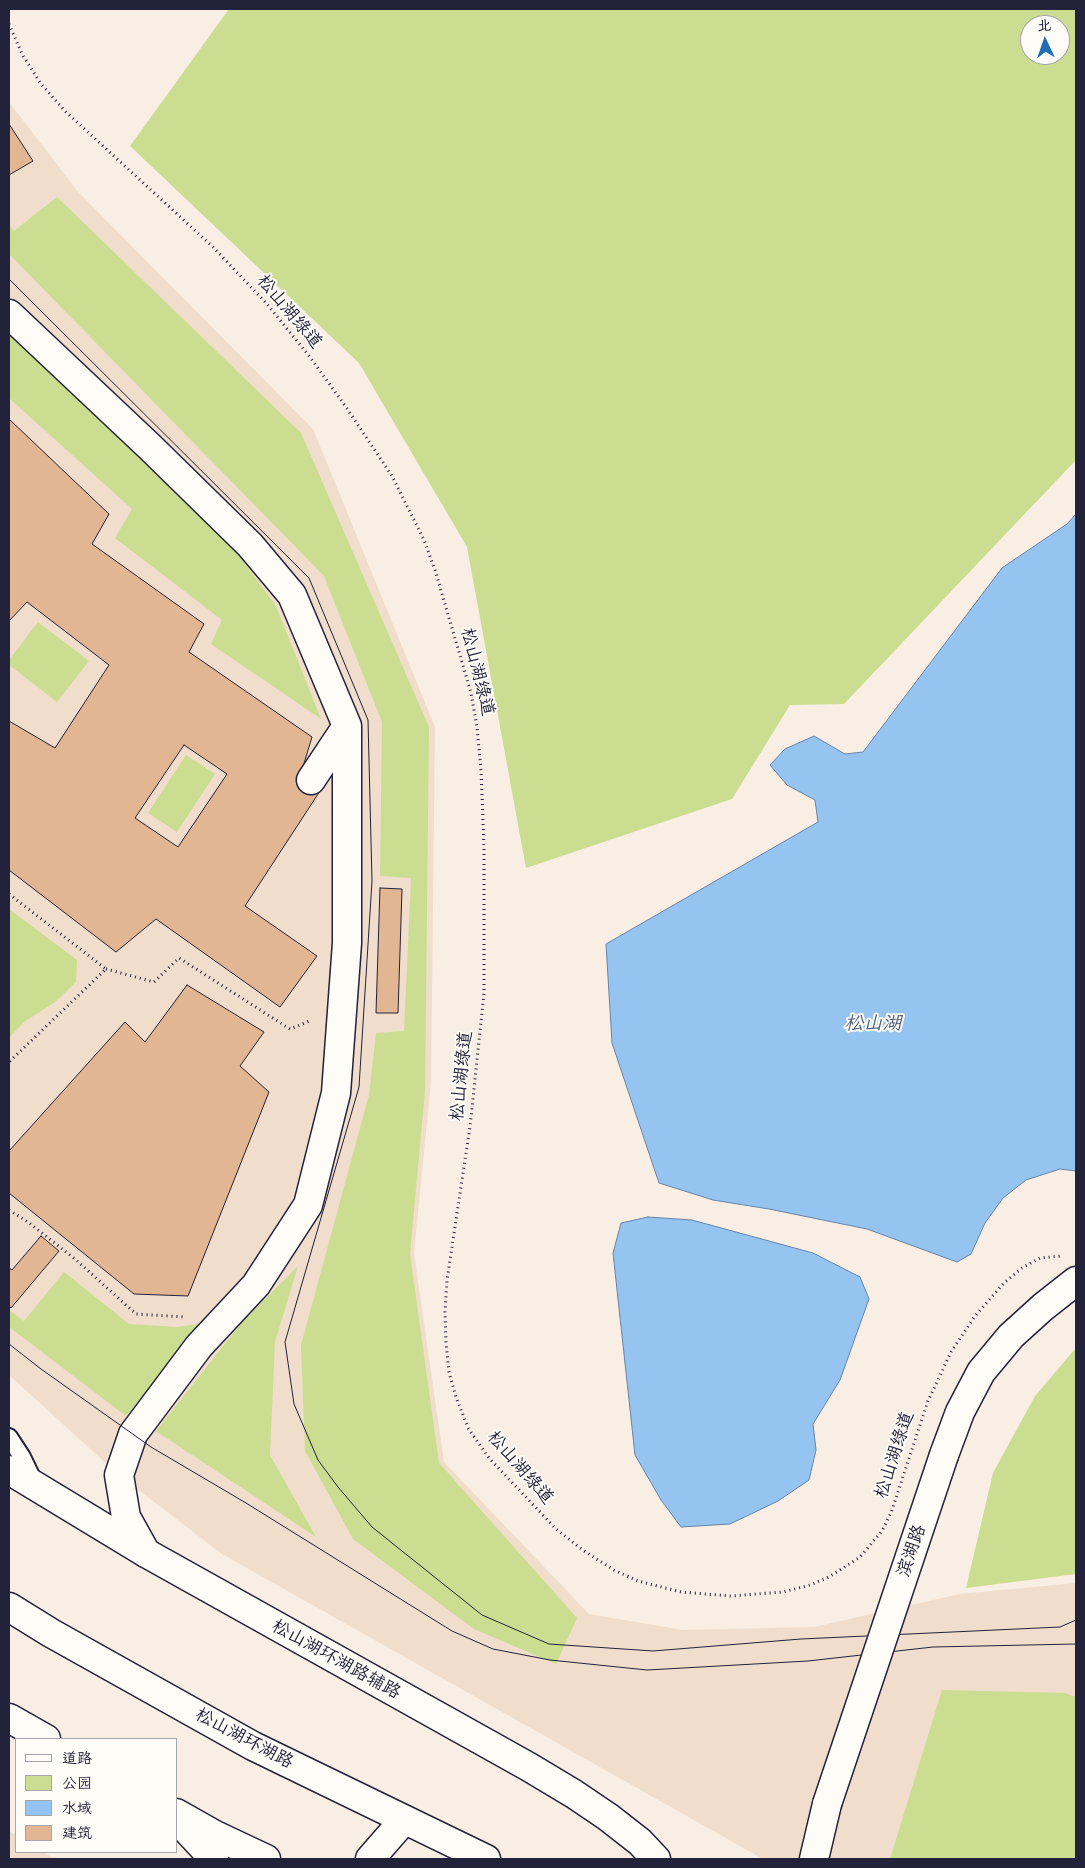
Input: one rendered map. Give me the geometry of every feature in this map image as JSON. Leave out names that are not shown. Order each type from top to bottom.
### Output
[{"type":"street","points":[[9,314],[143,440],[250,545],[292,595],[347,726],[347,943],[336,1093],[308,1205],[256,1285],[199,1346],[133,1434],[119,1475],[126,1516],[146,1553]]},
{"type":"street","points":[[311,780],[347,726]]},
{"type":"street","name":"滨湖路","points":[[814,1859],[827,1804],[960,1412],[981,1372],[1011,1336],[1043,1307],[1072,1269]]},
{"type":"street","name":"松山湖环湖路辅路","points":[[9,1470],[146,1553],[566,1789],[608,1816],[640,1842],[656,1859]]},
{"type":"street","name":"松山湖环湖路","points":[[9,1607],[51,1633],[253,1746],[486,1859]]},
{"type":"street","points":[[9,1718],[44,1738]]},
{"type":"street","points":[[178,1814],[215,1835],[266,1859]]},
{"type":"street","points":[[370,1859],[404,1820]]},
{"type":"street","points":[[388,1859],[404,1820]]},
{"type":"street","points":[[178,1822],[214,1859]]},
{"type":"lane","points":[[9,1437],[22,1457],[36,1486]]},
{"type":"path","name":"松山湖绿道","points":[[9,24],[22,54],[41,84],[53,98],[213,247],[267,304],[310,356],[392,476],[424,540],[435,570],[468,686],[477,727],[481,770],[484,848],[484,994],[470,1127],[447,1280],[446,1343],[449,1372],[456,1397],[468,1428],[489,1458],[556,1529],[584,1552],[638,1582],[681,1592],[730,1596],[783,1592],[810,1585],[829,1577],[860,1557],[882,1531],[891,1513],[928,1401],[951,1352],[975,1316],[1004,1283],[1022,1268],[1040,1258],[1054,1256],[1072,1269]]},
{"type":"path","points":[[9,894],[106,969],[154,982],[179,958],[290,1029],[342,1008]]},
{"type":"path","points":[[9,1062],[106,969]]},
{"type":"path","points":[[9,1210],[28,1222],[75,1259],[136,1314],[182,1318],[191,1315]]},
{"type":"shaded area","points":[[9,102],[79,193],[313,429],[435,727],[431,1082],[414,1253],[444,1462],[589,1614],[683,1630],[814,1627],[960,1594],[1076,1583],[1076,1859],[763,1859],[222,1554],[119,1475],[9,1375]]},
{"type":"shaded area","points":[[9,1831],[15,1834],[15,1853],[45,1853],[55,1859],[9,1859]]},
{"type":"green space","points":[[229,9],[1076,9],[1076,460],[844,704],[790,705],[732,799],[526,868],[467,547],[359,363],[130,146]]},
{"type":"green space","points":[[57,197],[301,433],[429,727],[425,1091],[410,1254],[439,1463],[577,1618],[556,1664],[474,1629],[353,1539],[305,1451],[301,1345],[369,1095],[376,1033],[404,1031],[411,878],[380,876],[382,722],[324,576],[9,254],[9,225],[14,231]]},
{"type":"green space","points":[[9,331],[235,550],[276,606],[321,719],[211,644],[222,620],[115,538],[132,509],[9,398]]},
{"type":"green space","points":[[38,622],[89,661],[57,702],[9,665],[9,660]]},
{"type":"green space","points":[[186,755],[215,774],[177,832],[148,813]]},
{"type":"green space","points":[[9,909],[77,960],[76,982],[55,1002],[24,1022],[9,1038]]},
{"type":"green space","points":[[298,1266],[275,1342],[270,1455],[316,1537],[156,1431],[243,1321]]},
{"type":"green space","points":[[64,1272],[129,1324],[177,1327],[205,1323],[126,1416],[9,1327],[9,1310],[24,1321]]},
{"type":"green space","points":[[1076,1348],[1076,1574],[966,1588],[993,1473],[1035,1396]]},
{"type":"green space","points":[[942,1690],[1065,1693],[1076,1697],[1076,1859],[890,1859]]},
{"type":"water","name":"松山湖","points":[[1076,514],[1076,1171],[1060,1169],[1026,1180],[1003,1198],[985,1223],[971,1254],[957,1262],[867,1229],[769,1209],[713,1200],[659,1183],[612,1043],[606,944],[818,822],[815,800],[787,785],[770,765],[785,749],[814,736],[845,754],[863,752],[1002,568],[1067,524]]},
{"type":"water","points":[[648,1217],[692,1220],[813,1253],[860,1277],[869,1299],[840,1380],[813,1424],[816,1450],[809,1480],[778,1501],[730,1524],[681,1527],[661,1500],[635,1455],[613,1253],[621,1223]]},
{"type":"building","points":[[9,124],[33,161],[9,175]]},
{"type":"building","points":[[9,419],[109,514],[92,544],[204,624],[189,652],[312,737],[302,770],[320,791],[245,906],[317,956],[280,1007],[156,919],[116,952],[9,870],[9,721],[55,748],[109,665],[27,602],[9,621]],"holes":[[[184,745],[227,774],[178,847],[135,818]]]},
{"type":"building","points":[[380,888],[402,889],[398,1013],[376,1013]]},
{"type":"building","points":[[187,985],[264,1032],[240,1066],[269,1092],[188,1296],[134,1294],[9,1193],[9,1151],[125,1022],[145,1042]]},
{"type":"building","points":[[41,1236],[59,1251],[11,1308],[9,1306],[9,1268],[12,1270]]},
{"type":"tram line","points":[[9,279],[309,578],[368,720],[372,881],[359,1087],[285,1342],[294,1404],[318,1460],[338,1487],[372,1527],[482,1615],[549,1644],[653,1651],[801,1639],[1060,1627],[1076,1620]]},
{"type":"tram line","points":[[9,1344],[151,1447],[246,1503],[452,1631],[493,1649],[550,1660],[647,1670],[808,1661],[933,1647],[1076,1644]]}]
